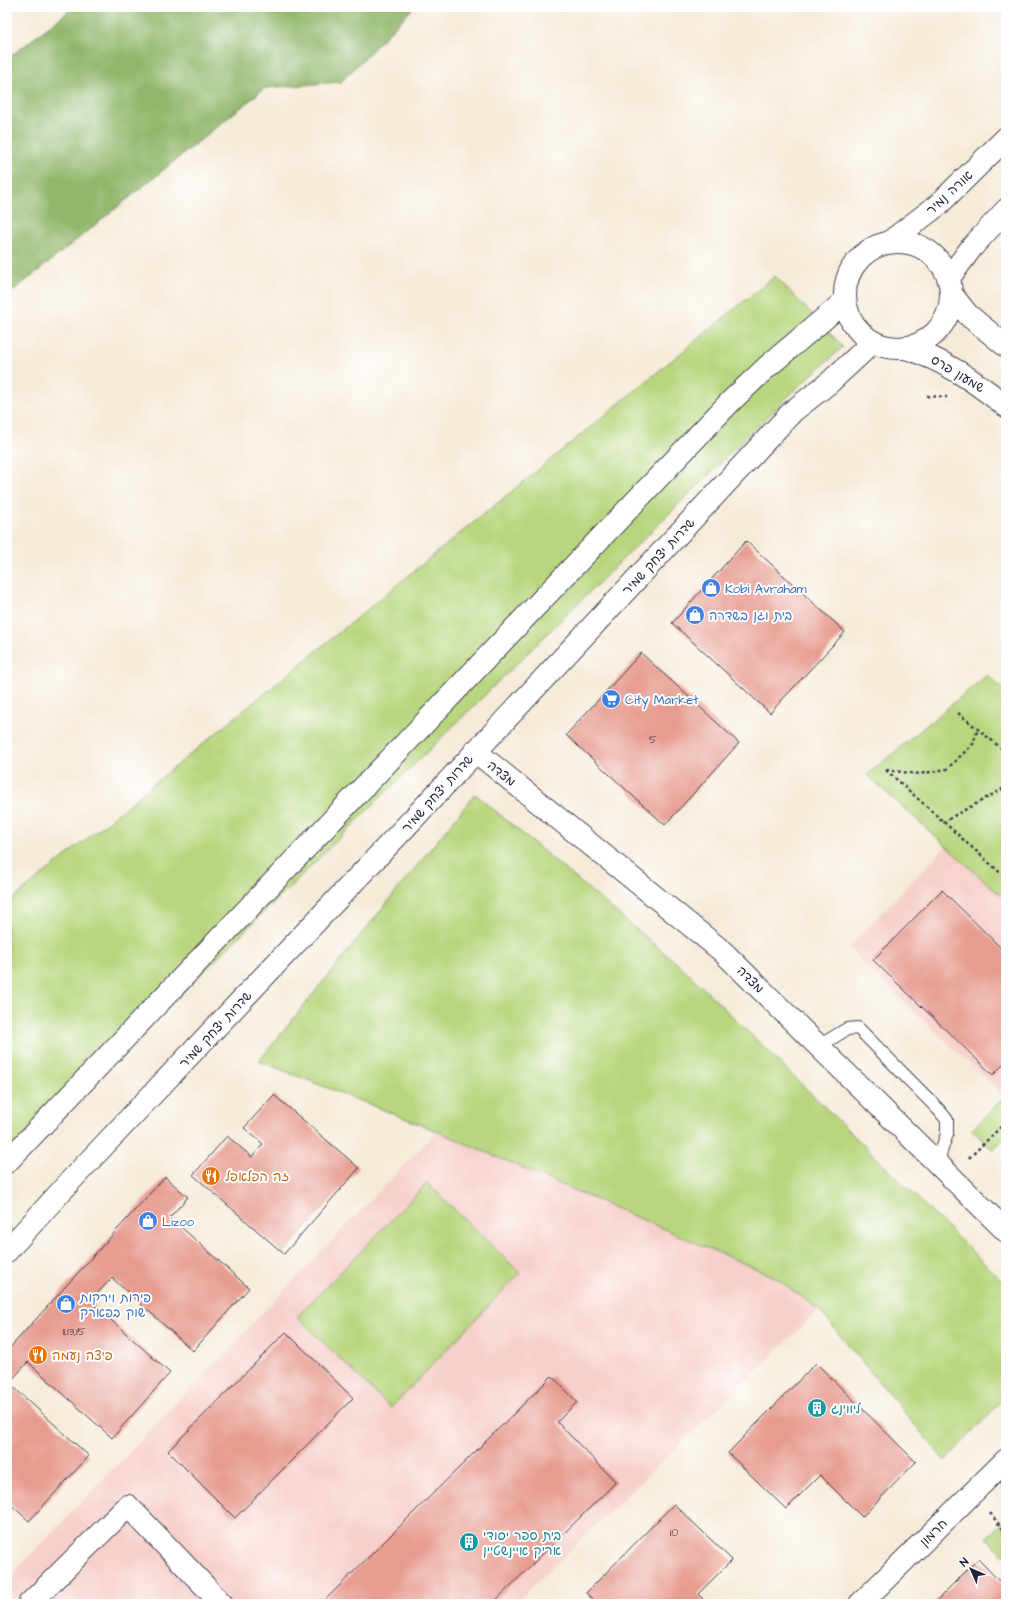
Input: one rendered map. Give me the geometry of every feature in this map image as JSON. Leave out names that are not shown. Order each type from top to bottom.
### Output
[{"type":"street","name":"אורה נמיר","points":[[888,243],[938,205],[1006,138]]},
{"type":"street","points":[[1006,210],[972,247],[950,287],[949,310],[943,324],[933,335],[920,344],[906,348],[889,348],[873,342],[859,331],[850,317],[845,301],[846,285],[852,270],[861,258],[873,248],[888,243],[903,242],[918,246],[932,253],[942,264],[950,287],[968,315],[1006,346]]},
{"type":"street","points":[[7,1162],[730,402],[767,367],[845,301]]},
{"type":"street","name":"שדרות יצחק שמיר","points":[[7,1251],[81,1170],[413,820],[475,751],[794,411],[830,382],[873,342]]},
{"type":"street","name":"שמעון פרס","points":[[906,348],[928,355],[953,367],[973,380],[1006,406]]},
{"type":"street","name":"מצדה","points":[[475,751],[722,951],[1006,1231]]},
{"type":"street","name":"חרמון","points":[[860,1604],[1006,1460]]},
{"type":"street","points":[[29,1604],[128,1506],[222,1604]]},
{"type":"lane","points":[[819,1046],[847,1029],[858,1028],[947,1120],[944,1170]]},
{"type":"path","points":[[958,714],[1006,752]]},
{"type":"path","points":[[978,729],[973,744],[947,769],[919,774],[886,770],[1006,878]]},
{"type":"path","points":[[943,822],[1006,787]]},
{"type":"path","points":[[944,1170],[1006,1122]]},
{"type":"shaded area","points":[[946,846],[1006,900],[1005,1097],[848,948]]},
{"type":"shaded area","points":[[437,1131],[775,1277],[819,1310],[514,1604],[7,1604],[7,1580]]},
{"type":"green space","points":[[74,7],[414,7],[341,82],[265,88],[7,296],[7,59]]},
{"type":"green space","points":[[775,276],[843,347],[801,384],[7,1165],[7,904]]},
{"type":"green space","points":[[987,675],[1006,691],[1006,900],[867,775]]},
{"type":"green space","points":[[475,794],[685,970],[1006,1285],[1006,1396],[945,1461],[819,1310],[775,1277],[437,1131],[259,1061]]},
{"type":"green space","points":[[1006,1095],[1006,1137],[993,1150],[972,1130]]},
{"type":"green space","points":[[427,1183],[520,1273],[391,1408],[297,1317]]},
{"type":"green space","points":[[1006,1519],[1006,1557],[986,1538]]},
{"type":"building","points":[[746,541],[845,632],[770,713],[672,623]]},
{"type":"building","points":[[641,653],[739,743],[665,825],[566,735]]},
{"type":"building","points":[[942,890],[1006,953],[1006,1062],[993,1075],[873,960]]},
{"type":"building","points":[[274,1095],[359,1168],[284,1254],[193,1175],[227,1136],[252,1157],[263,1144],[244,1128]]},
{"type":"building","points":[[165,1177],[188,1197],[170,1217],[249,1288],[193,1351],[112,1278],[90,1301],[170,1373],[112,1438],[28,1362],[9,1383],[89,1456],[29,1521],[7,1501],[7,1351]]},
{"type":"building","points":[[286,1332],[353,1398],[235,1518],[168,1451]]},
{"type":"building","name":"ליווינג","points":[[816,1363],[916,1462],[862,1517],[820,1475],[786,1509],[728,1453]]},
{"type":"building","name":"בית ספר יסודי אריק איינשטיין","points":[[552,1376],[577,1402],[557,1422],[616,1482],[492,1604],[322,1603]]},
{"type":"building","points":[[674,1504],[732,1560],[698,1594],[708,1604],[598,1604],[586,1593]]},
{"type":"building","points":[[978,1559],[1006,1588],[1006,1604],[933,1604]]},
{"type":"place","name":"Kobi Avraham","points":[[711,588]]},
{"type":"place","name":"בית וגן בשדרה","points":[[695,615]]},
{"type":"place","name":"City Market","points":[[611,699]]},
{"type":"place","name":"זה הפלאפל","points":[[211,1176]]},
{"type":"place","name":"Lizoo","points":[[148,1221]]},
{"type":"place","name":"פירות וירקות שוק בפארק","points":[[66,1304]]},
{"type":"place","name":"פיצה נעמה","points":[[38,1355]]},
{"type":"place","name":"ליווינג","points":[[817,1408]]},
{"type":"place","name":"בית ספר יסודי אריק איינשטיין","points":[[469,1542]]}]
